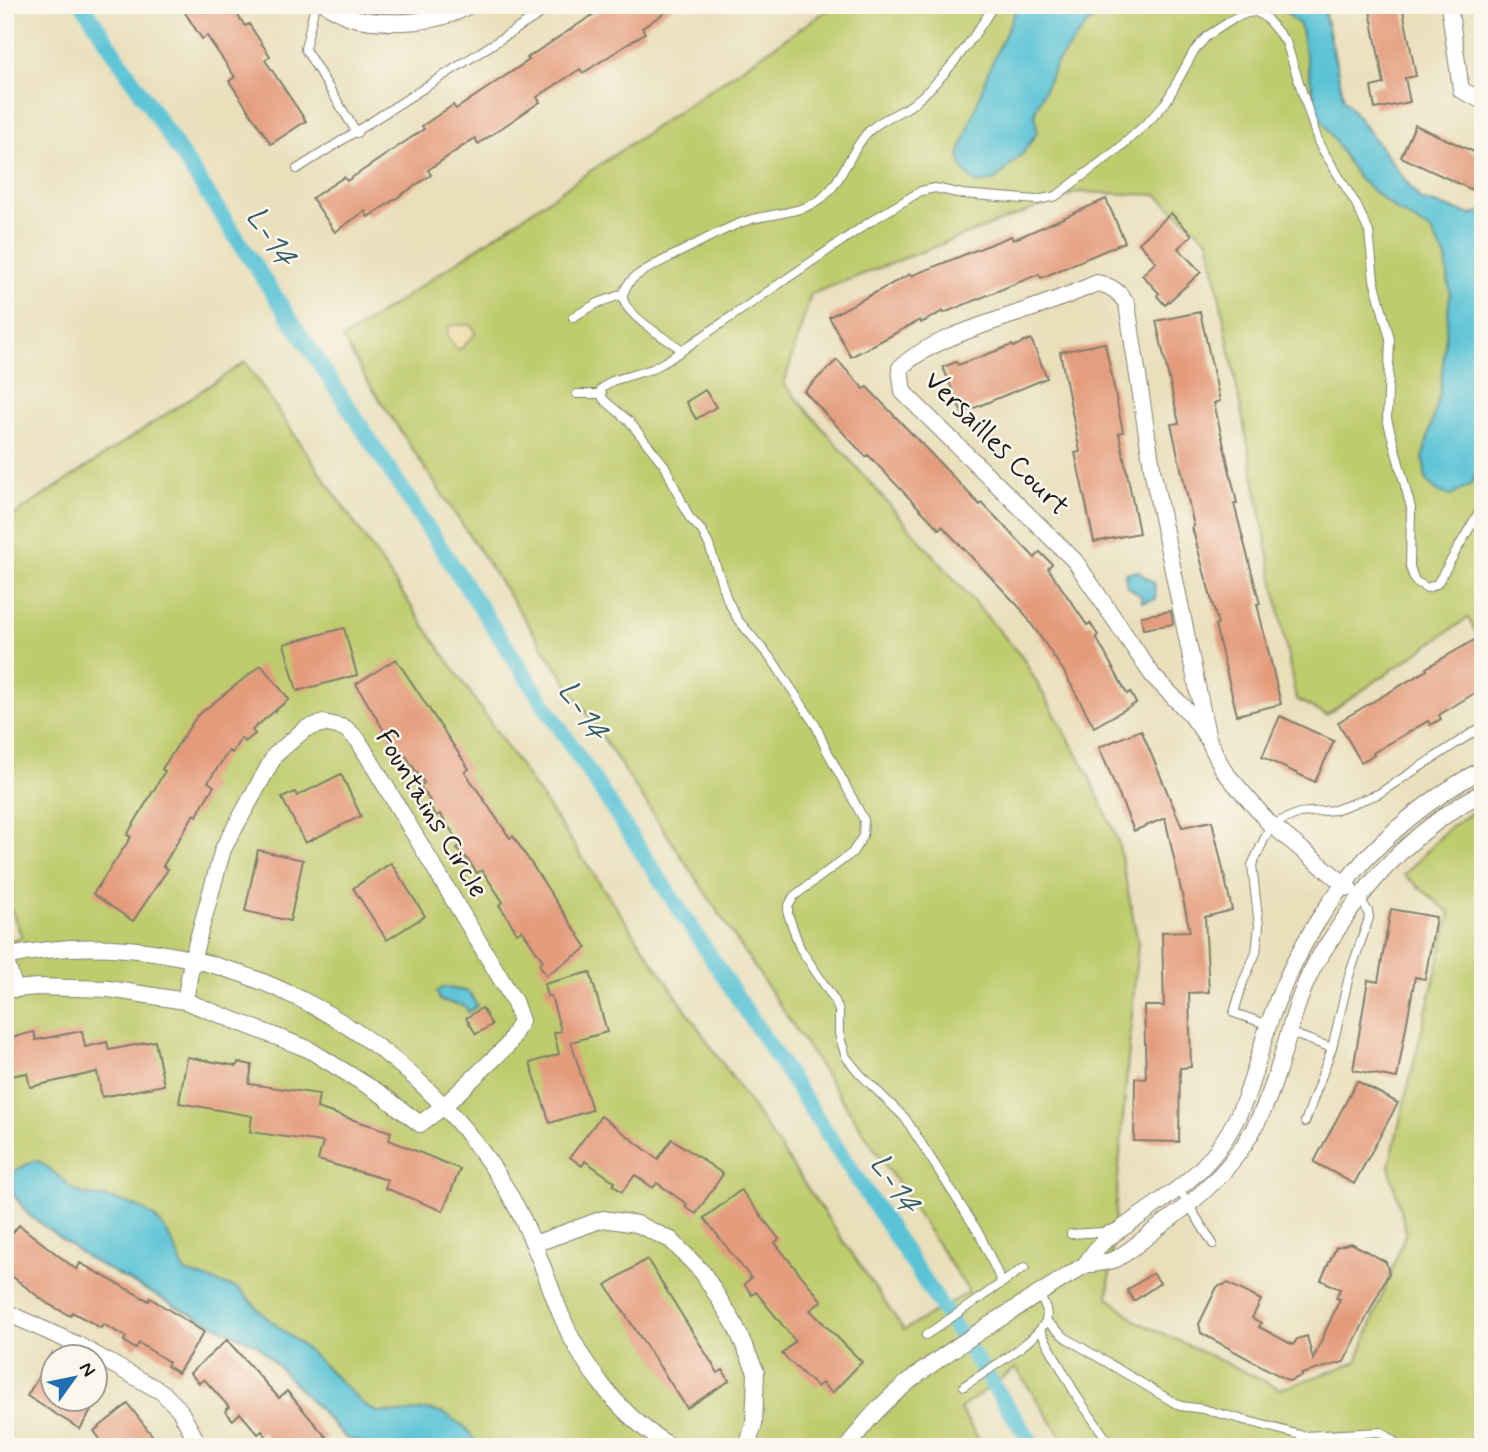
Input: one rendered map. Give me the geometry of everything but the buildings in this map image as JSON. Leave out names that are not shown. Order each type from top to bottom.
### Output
[{"type":"street","points":[[327,5],[355,19],[420,23],[460,11],[468,5]]},
{"type":"street","points":[[1449,5],[1461,90],[1483,101]]},
{"type":"street","name":"Versailles Court","points":[[1208,739],[1153,474],[1127,304],[1119,293],[1108,285],[1097,283],[977,328],[913,356],[900,368],[903,392],[1075,561],[1145,665],[1192,716],[1208,739],[1224,771],[1271,825],[1358,897]]},
{"type":"street","name":"Fountains Circle","points":[[192,960],[223,849],[275,755],[305,729],[324,723],[345,728],[358,740],[514,1001],[521,1021],[508,1045],[444,1106]]},
{"type":"street","points":[[1085,1265],[1102,1243],[1178,1188],[1215,1152],[1241,1112],[1292,964],[1343,883],[1370,853],[1413,814],[1452,785],[1483,769]]},
{"type":"street","points":[[848,1447],[878,1409],[936,1360],[1085,1265],[1115,1259],[1189,1206],[1231,1165],[1259,1121],[1310,973],[1358,897],[1385,867],[1426,829],[1483,792]]},
{"type":"street","points":[[444,1106],[420,1124],[381,1094],[308,1049],[185,1001],[109,989],[37,987],[10,991],[5,958],[34,951],[101,948],[144,951],[192,960],[262,982],[305,1001],[347,1025],[402,1066],[444,1106],[472,1139],[499,1178],[534,1244],[561,1316],[590,1368],[621,1405],[648,1430],[672,1447]]},
{"type":"street","points":[[185,1001],[192,960]]},
{"type":"street","points":[[1269,1025],[1288,1032]]},
{"type":"street","points":[[534,1244],[603,1219],[637,1224],[671,1240],[703,1273],[734,1323],[756,1372],[754,1424],[747,1447]]},
{"type":"street","points":[[5,1312],[78,1345],[162,1392],[179,1409],[200,1447]]},
{"type":"lane","points":[[315,5],[305,49],[358,132]]},
{"type":"lane","points":[[297,169],[554,5]]},
{"type":"lane","points":[[682,350],[633,316],[623,300],[627,285],[640,273],[748,220],[799,209],[820,200],[840,177],[865,135],[881,121],[912,104],[930,88],[971,44],[994,5]]},
{"type":"lane","points":[[601,394],[601,389],[612,381],[652,369],[682,350],[871,221],[921,191],[935,188],[962,194],[1037,200],[1056,196],[1117,150],[1149,121],[1166,102],[1194,51],[1207,36],[1235,18],[1258,9],[1286,42],[1319,144],[1356,204],[1369,232],[1374,280],[1390,339],[1387,419],[1409,497],[1412,525],[1409,567],[1419,585],[1427,588],[1437,584],[1483,505]]},
{"type":"lane","points":[[573,317],[605,299],[623,294]]},
{"type":"lane","points":[[577,394],[601,394],[629,421],[665,466],[689,517],[702,531],[709,545],[727,599],[738,620],[773,662],[816,726],[856,802],[864,820],[859,844],[841,863],[794,897],[788,914],[804,955],[835,1001],[839,1034],[846,1057],[905,1118],[980,1235],[1002,1283]]},
{"type":"lane","points":[[1269,1025],[1234,1013],[1243,982],[1256,953],[1259,926],[1252,865],[1271,825],[1299,813],[1335,810],[1378,794],[1483,726]]},
{"type":"lane","points":[[1305,1122],[1332,1048],[1352,966],[1369,918],[1368,911],[1358,897]]},
{"type":"lane","points":[[1479,976],[1483,961]]},
{"type":"lane","points":[[1288,1032],[1332,1048]]},
{"type":"lane","points":[[1178,1188],[1213,1244]]},
{"type":"lane","points":[[1070,1234],[1102,1232],[1129,1224]]},
{"type":"lane","points":[[926,1335],[1025,1267]]},
{"type":"lane","points":[[964,1386],[1020,1348],[1040,1330],[1046,1321],[1047,1311],[1038,1294]]},
{"type":"lane","points":[[1046,1321],[1066,1338],[1180,1406],[1203,1409],[1304,1436],[1381,1432],[1401,1447]]},
{"type":"lane","points":[[1040,1330],[1076,1395],[1112,1447]]},
{"type":"green space","points":[[835,5],[1323,5],[1344,99],[1420,200],[1473,215],[1483,211],[1483,645],[1468,618],[1326,715],[1296,699],[1209,241],[1157,195],[1078,192],[811,294],[784,384],[1023,658],[1088,773],[1118,841],[1138,942],[1108,1297],[1136,1321],[1281,1389],[1357,1362],[1406,1232],[1389,1166],[1450,913],[1404,875],[1448,829],[1483,805],[1483,1447],[1068,1447],[1016,1368],[960,1409],[984,1447],[375,1447],[346,1438],[258,1345],[179,1308],[89,1259],[28,1214],[13,1194],[5,1191],[5,942],[22,937],[5,895],[5,521],[245,362],[904,1330],[969,1292],[366,379],[343,339]]},
{"type":"sand","points":[[452,325],[471,325],[476,333],[461,349],[457,349],[448,337],[448,328]]},
{"type":"water","points":[[1018,5],[1124,5],[1088,23],[1056,64],[1035,111],[1037,132],[1023,153],[995,180],[977,184],[963,170],[959,156],[988,72]]},
{"type":"water","points":[[1278,5],[1319,5],[1323,9],[1344,99],[1420,200],[1473,215],[1483,211],[1483,456],[1471,484],[1451,496],[1436,491],[1426,479],[1423,456],[1440,392],[1450,295],[1446,258],[1430,230],[1396,210],[1357,177],[1317,112],[1300,25]]},
{"type":"water","points":[[1137,571],[1154,583],[1156,599],[1142,602],[1141,596],[1127,586],[1125,573]]},
{"type":"water","points":[[444,987],[469,992],[477,1006],[468,1012],[465,1006],[441,1001],[436,992]]},
{"type":"water","points":[[36,1160],[80,1193],[128,1203],[152,1215],[167,1233],[185,1272],[239,1289],[266,1317],[310,1352],[361,1402],[376,1412],[428,1410],[445,1414],[467,1429],[479,1447],[375,1447],[346,1438],[258,1345],[179,1308],[89,1259],[28,1214],[13,1194],[12,1172]]},
{"type":"waterway","name":"L-14","points":[[83,5],[1034,1447]]}]
